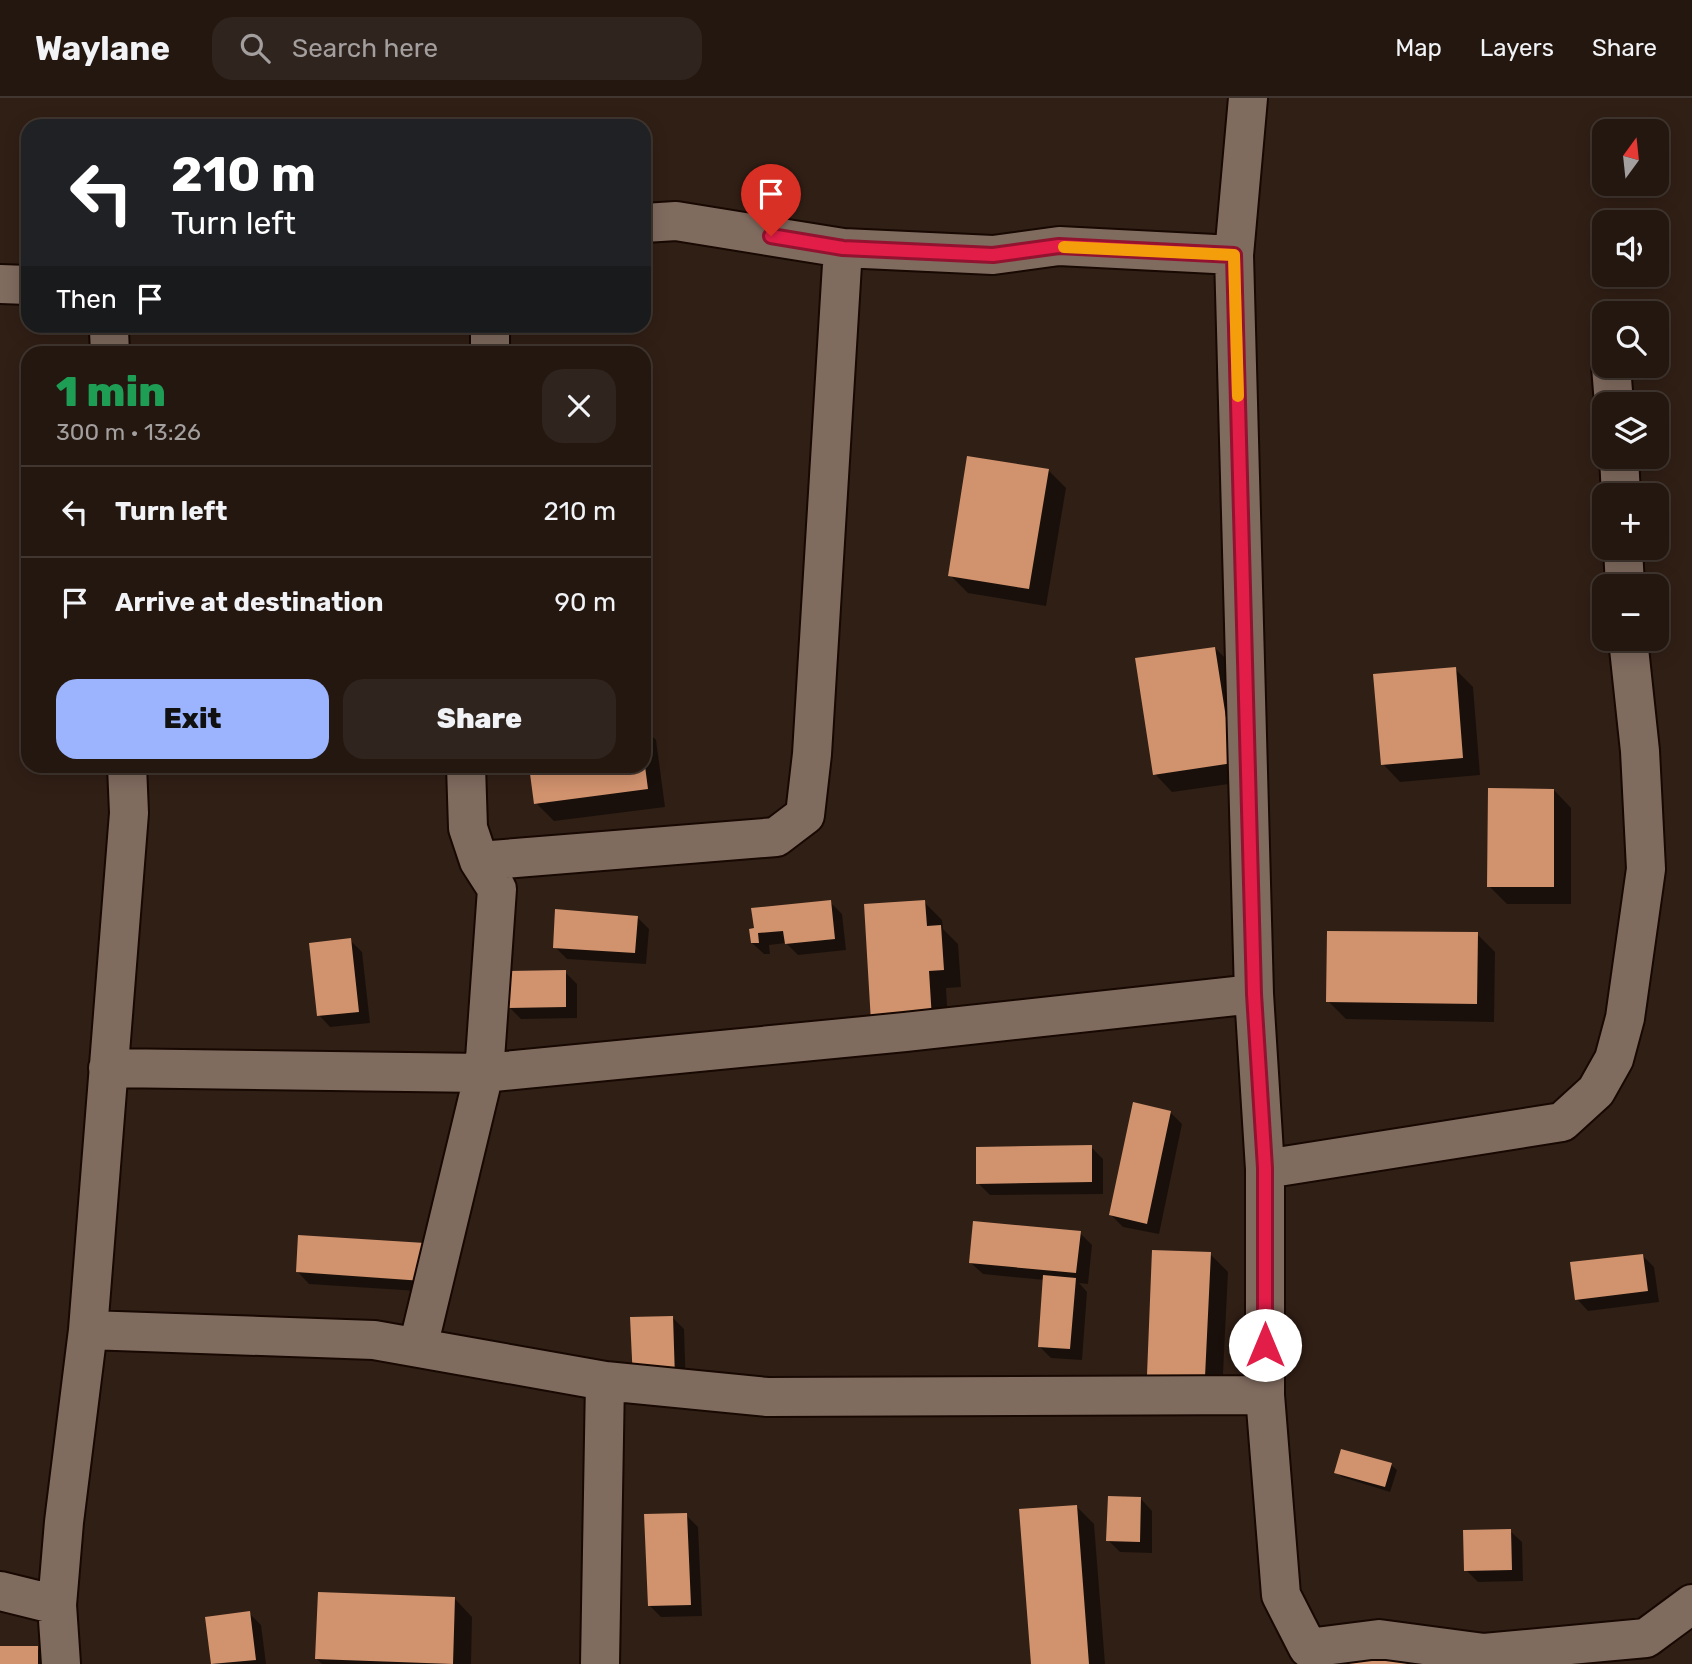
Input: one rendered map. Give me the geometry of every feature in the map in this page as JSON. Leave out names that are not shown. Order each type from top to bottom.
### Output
[{"type":"street","points":[[1248,98],[1234,255],[1254,994],[1265,1168],[1265,1395],[1281,1595],[1308,1648],[1380,1639],[1484,1653],[1646,1638],[1692,1604]]},
{"type":"street","points":[[651,223],[676,221],[843,248],[993,255],[1059,246],[1234,255]]},
{"type":"street","points":[[479,861],[776,836],[805,815],[812,754],[843,248]]},
{"type":"street","points":[[0,284],[21,285]]},
{"type":"street","points":[[1265,1168],[1562,1122],[1596,1091],[1614,1059],[1625,1018],[1646,869],[1640,751],[1629,651]]},
{"type":"street","points":[[61,1664],[57,1605],[64,1522],[88,1330],[129,813],[127,773]]},
{"type":"street","points":[[418,1348],[484,1073],[497,889],[479,861],[468,828],[466,773]]},
{"type":"street","points":[[108,1068],[484,1073],[905,1032],[1254,994]]},
{"type":"street","points":[[88,1330],[374,1340],[605,1381],[767,1397],[1265,1395]]},
{"type":"street","points":[[600,1664],[605,1381]]},
{"type":"street","points":[[0,1591],[57,1605]]},
{"type":"building","points":[[967,456],[1049,469],[1029,589],[948,576]]},
{"type":"building","points":[[1215,647],[1233,763],[1153,775],[1135,658]]},
{"type":"building","points":[[1456,667],[1463,758],[1381,765],[1373,674]]},
{"type":"building","points":[[530,773],[646,773],[648,789],[534,804]]},
{"type":"building","points":[[1488,788],[1554,789],[1554,887],[1487,887]]},
{"type":"building","points":[[831,900],[835,939],[785,944],[783,931],[758,933],[759,943],[751,943],[749,929],[754,928],[751,908]]},
{"type":"building","points":[[925,900],[927,926],[941,925],[944,970],[929,971],[932,1019],[871,1022],[864,904]]},
{"type":"building","points":[[555,909],[638,916],[635,953],[553,948]]},
{"type":"building","points":[[1327,931],[1478,932],[1477,1004],[1326,1002]]},
{"type":"building","points":[[351,938],[359,1012],[317,1016],[309,943]]},
{"type":"building","points":[[566,970],[566,1007],[507,1008],[507,971]]},
{"type":"building","points":[[1133,1102],[1171,1111],[1147,1224],[1109,1215]]},
{"type":"building","points":[[1092,1145],[1092,1182],[976,1184],[976,1147]]},
{"type":"building","points":[[973,1221],[1081,1231],[1076,1273],[969,1263]]},
{"type":"building","points":[[298,1235],[425,1243],[423,1281],[296,1272]]},
{"type":"building","points":[[1152,1250],[1211,1252],[1205,1377],[1147,1375]]},
{"type":"building","points":[[1643,1254],[1648,1291],[1575,1300],[1570,1262]]},
{"type":"building","points":[[1043,1275],[1076,1278],[1070,1349],[1038,1347]]},
{"type":"building","points":[[673,1316],[675,1378],[633,1380],[630,1317]]},
{"type":"building","points":[[1341,1449],[1392,1463],[1385,1487],[1334,1473]]},
{"type":"building","points":[[1108,1496],[1141,1497],[1140,1542],[1106,1541]]},
{"type":"building","points":[[1077,1505],[1089,1664],[1031,1664],[1019,1509]]},
{"type":"building","points":[[687,1513],[691,1605],[648,1606],[644,1514]]},
{"type":"building","points":[[1511,1529],[1512,1570],[1464,1571],[1463,1530]]},
{"type":"building","points":[[318,1592],[455,1597],[453,1664],[315,1659]]},
{"type":"building","points":[[250,1611],[256,1660],[211,1664],[205,1617]]},
{"type":"building","points":[[0,1646],[38,1646],[38,1664],[0,1664]]},
{"type":"building","points":[[1417,1656],[1418,1664],[1344,1664],[1344,1662]]},
{"type":"slow traffic","points":[[1064,247],[1234,255],[1238,396]]},
{"type":"route","points":[[771,236],[843,248],[993,255],[1059,246],[1234,255],[1254,994],[1265,1168],[1265,1345]]}]
